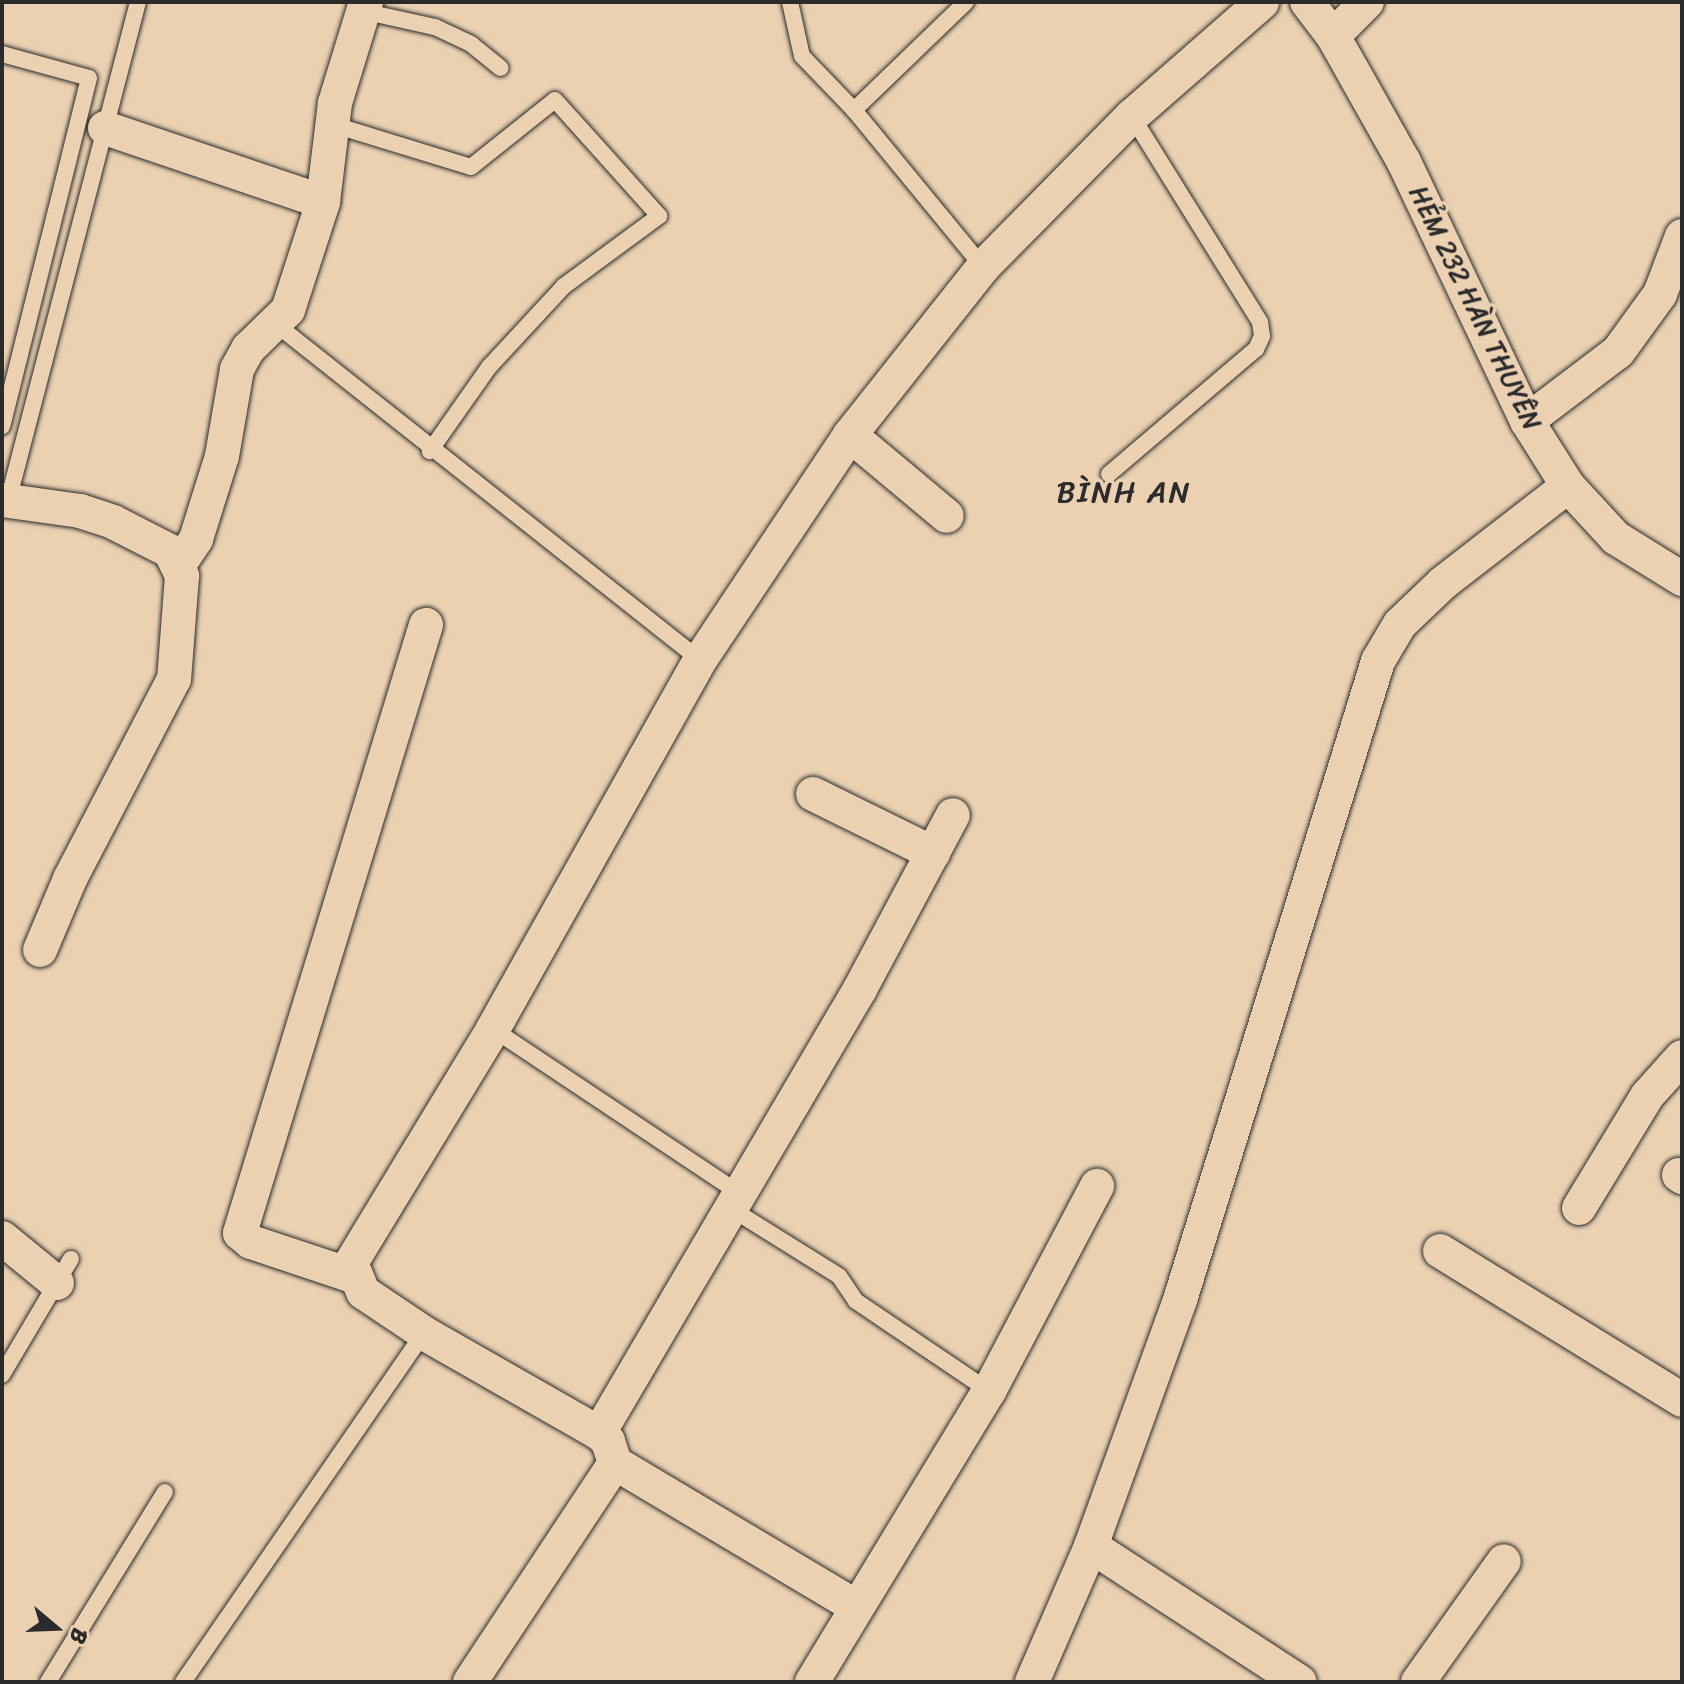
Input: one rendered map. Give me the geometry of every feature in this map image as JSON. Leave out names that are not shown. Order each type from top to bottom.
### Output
[{"type":"street","points":[[855,1606],[615,1463],[608,1441],[599,1433],[424,1333],[363,1292],[353,1276],[356,1251],[493,1029],[700,660],[850,435],[983,267],[1132,116],[1262,2]]},
{"type":"street","name":"HẺM 232 HÀN THUYÊN","points":[[1307,2],[1333,36],[1404,162],[1527,421],[1568,486],[1616,538],[1682,579]]},
{"type":"street","points":[[1333,36],[1367,2]]},
{"type":"street","points":[[40,950],[70,879],[174,679],[180,563],[196,539],[222,456],[237,369],[248,349],[277,325],[288,310],[323,202],[331,124],[364,7]]},
{"type":"street","points":[[105,128],[323,202]]},
{"type":"street","points":[[1527,421],[1618,352],[1660,294],[1682,236]]},
{"type":"street","points":[[850,435],[947,516]]},
{"type":"street","points":[[1032,1682],[1091,1546],[1180,1300],[1378,661],[1400,624],[1443,583],[1568,486]]},
{"type":"street","points":[[5,500],[80,511],[113,522],[170,551],[180,563]]},
{"type":"street","points":[[353,1276],[251,1242],[240,1233],[426,625]]},
{"type":"street","points":[[813,794],[933,853]]},
{"type":"street","points":[[599,1433],[735,1201],[953,815]]},
{"type":"street","points":[[1579,1208],[1647,1096],[1682,1057]]},
{"type":"street","points":[[812,1682],[855,1606],[989,1391],[1097,1186]]},
{"type":"street","points":[[2,1238],[64,1271]]},
{"type":"street","points":[[1440,1251],[1682,1400]]},
{"type":"street","points":[[470,1682],[615,1463]]},
{"type":"street","points":[[1091,1546],[1300,1682]]},
{"type":"street","points":[[1418,1682],[1504,1561]]},
{"type":"lane","points":[[5,500],[138,2]]},
{"type":"lane","points":[[790,2],[802,56],[854,110],[983,267]]},
{"type":"lane","points":[[854,110],[966,2]]},
{"type":"lane","points":[[364,7],[435,27],[471,44],[501,68]]},
{"type":"lane","points":[[2,54],[89,78],[2,426]]},
{"type":"lane","points":[[331,124],[471,167],[555,100],[659,216],[564,286],[489,367],[430,451]]},
{"type":"lane","points":[[1109,474],[1256,349],[1262,336],[1260,322],[1132,116]]},
{"type":"lane","points":[[277,325],[430,451],[700,660]]},
{"type":"lane","points":[[493,1029],[839,1276],[856,1301],[989,1391]]},
{"type":"lane","points":[[2,1375],[64,1271]]},
{"type":"lane","points":[[183,1682],[424,1333]]},
{"type":"lane","points":[[48,1682],[165,1492]]},
{"type":"district","name":"BÌNH AN","points":[[1124,492]]}]
